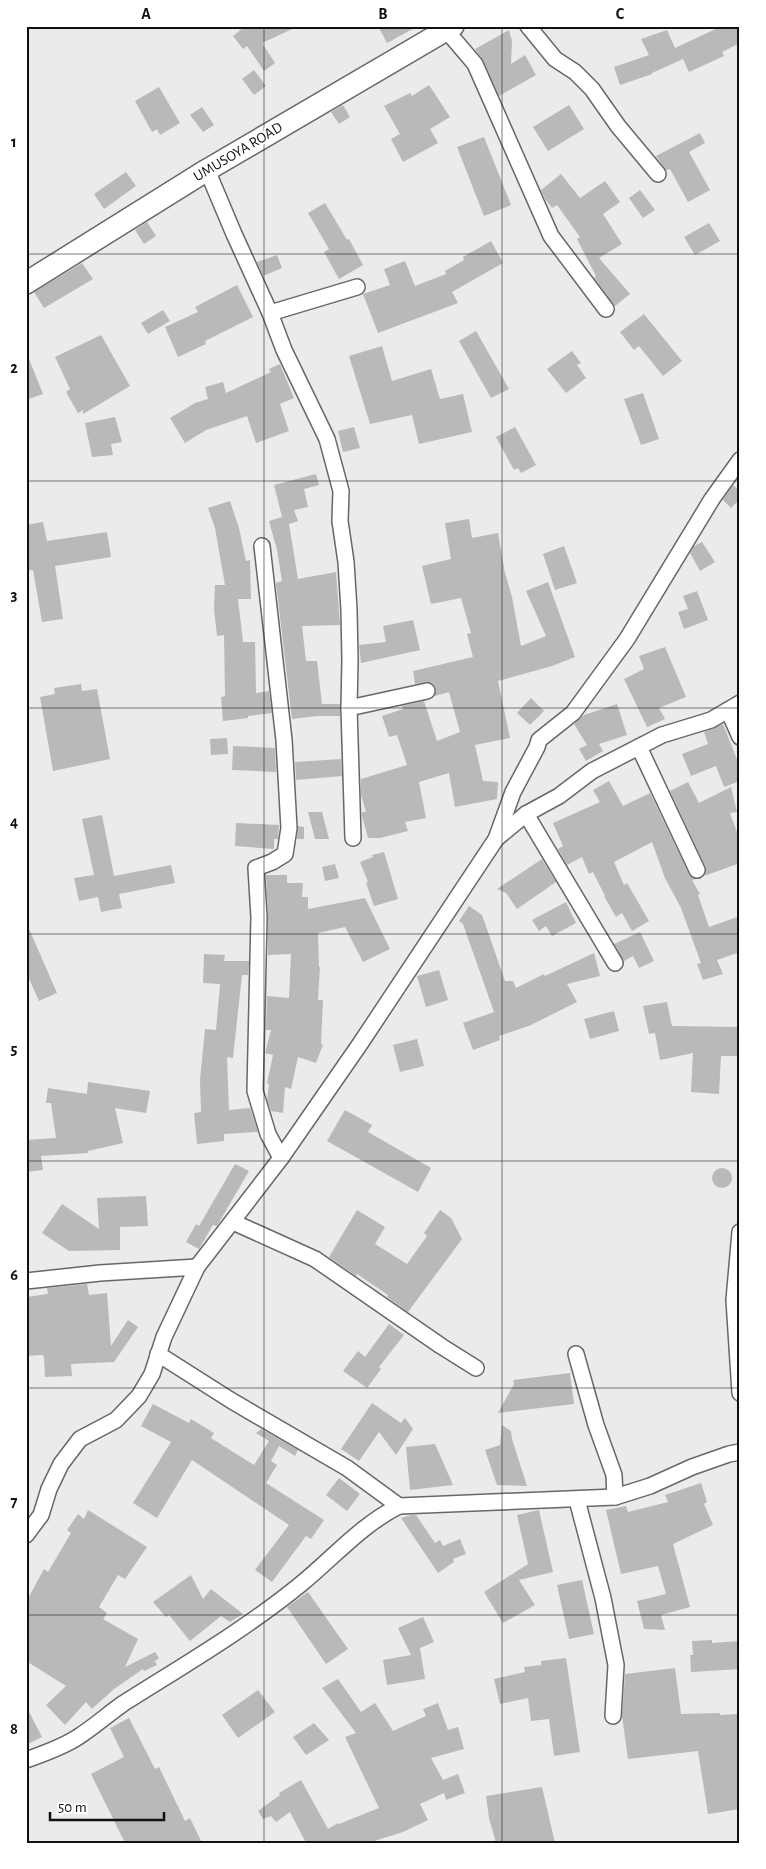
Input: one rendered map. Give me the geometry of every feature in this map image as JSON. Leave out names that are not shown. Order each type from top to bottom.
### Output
[{"type":"main road","name":"UMUSOYA ROAD","points":[[26,283],[207,170],[450,28]]},
{"type":"street","points":[[528,26],[555,59],[575,72],[592,89],[618,126],[658,174]]},
{"type":"street","points":[[450,28],[475,64],[551,236],[606,309]]},
{"type":"street","points":[[207,170],[270,313],[284,350],[327,439],[341,491],[340,521],[349,610],[349,708],[353,838]]},
{"type":"street","points":[[270,313],[357,287]]},
{"type":"street","points":[[26,1536],[41,1515],[49,1489],[61,1464],[80,1439],[116,1420],[139,1396],[152,1374],[164,1337],[197,1267],[282,1158],[360,1044],[496,839],[513,792],[539,740],[572,713],[627,639],[712,500],[740,460]]},
{"type":"street","points":[[262,546],[284,740],[289,828],[285,854],[272,862],[256,868],[259,917],[255,1091],[268,1134],[282,1158]]},
{"type":"street","points":[[349,708],[426,690]]},
{"type":"street","points":[[496,839],[526,814],[559,796],[592,771],[662,735],[711,720],[734,706],[740,737]]},
{"type":"street","points":[[639,747],[697,870]]},
{"type":"street","points":[[526,814],[615,963]]},
{"type":"street","points":[[233,1222],[315,1259],[476,1368]]},
{"type":"street","points":[[740,1232],[734,1300],[740,1393]]},
{"type":"street","points":[[26,1281],[100,1273],[197,1267]]},
{"type":"street","points":[[158,1354],[232,1401],[348,1468],[398,1506]]},
{"type":"street","points":[[576,1354],[596,1425],[614,1475],[615,1497]]},
{"type":"street","points":[[26,1760],[77,1738],[123,1704],[175,1672],[266,1611],[301,1584],[375,1520],[398,1506],[615,1497],[650,1486],[692,1467],[740,1452]]},
{"type":"street","points":[[578,1500],[603,1598],[616,1665],[613,1716]]},
{"type":"building","points":[[245,26],[299,26],[262,43],[275,63],[264,71],[247,46],[243,49],[233,36]]},
{"type":"building","points":[[378,26],[418,26],[387,43]]},
{"type":"building","points":[[722,26],[740,26],[740,43],[722,52],[724,56],[689,72],[683,59],[652,74],[620,85],[614,67],[649,55],[641,39],[667,30],[675,48]]},
{"type":"building","points":[[509,30],[512,41],[511,64],[525,55],[536,75],[499,96],[483,60],[475,49]]},
{"type":"building","points":[[254,70],[266,86],[254,95],[242,79]]},
{"type":"building","points":[[429,85],[450,117],[430,129],[438,143],[403,162],[391,139],[400,134],[384,106],[410,93],[412,96]]},
{"type":"building","points":[[159,87],[180,123],[160,135],[157,129],[152,132],[135,101]]},
{"type":"building","points":[[343,105],[350,117],[339,124],[331,112]]},
{"type":"building","points":[[569,105],[584,129],[548,151],[533,127]]},
{"type":"building","points":[[202,107],[214,125],[203,132],[190,115]]},
{"type":"building","points":[[700,133],[705,143],[689,152],[710,190],[688,202],[670,169],[666,170],[656,156]]},
{"type":"building","points":[[484,137],[511,205],[484,216],[457,147]]},
{"type":"building","points":[[126,172],[136,186],[104,209],[94,194]]},
{"type":"building","points":[[561,174],[580,198],[605,181],[620,202],[603,214],[622,244],[599,258],[630,294],[615,306],[594,278],[596,276],[577,239],[580,237],[557,205],[552,208],[541,190]]},
{"type":"building","points":[[640,190],[655,210],[643,218],[629,198]]},
{"type":"building","points":[[325,203],[347,240],[349,239],[363,265],[339,279],[324,252],[329,249],[308,213]]},
{"type":"building","points":[[147,222],[156,236],[144,244],[135,230]]},
{"type":"building","points":[[709,223],[720,241],[695,255],[684,237]]},
{"type":"building","points":[[491,241],[503,263],[452,292],[458,303],[378,333],[363,294],[390,285],[384,269],[405,261],[415,286],[446,274],[445,271],[464,260],[463,257]]},
{"type":"building","points":[[277,255],[282,268],[263,276],[257,262]]},
{"type":"building","points":[[82,263],[93,279],[44,308],[34,292]]},
{"type":"building","points":[[237,285],[253,317],[205,341],[206,344],[178,357],[165,327],[198,312],[195,307]]},
{"type":"building","points":[[163,310],[170,321],[148,334],[141,323]]},
{"type":"building","points":[[644,314],[682,361],[663,376],[639,346],[634,350],[620,332]]},
{"type":"building","points":[[476,331],[509,389],[491,398],[459,341]]},
{"type":"building","points":[[101,335],[130,386],[83,414],[83,410],[78,413],[66,392],[70,389],[55,357]]},
{"type":"building","points":[[382,346],[392,381],[431,369],[440,399],[463,394],[472,432],[419,444],[412,415],[370,424],[349,356]]},
{"type":"building","points":[[572,351],[581,363],[577,365],[586,378],[566,393],[547,369]]},
{"type":"building","points":[[26,355],[43,394],[26,400]]},
{"type":"building","points":[[280,364],[294,398],[280,404],[289,431],[256,443],[247,416],[206,430],[185,443],[170,418],[195,403],[208,399],[205,387],[223,382],[226,393],[271,372],[269,369]]},
{"type":"building","points":[[643,393],[659,439],[641,445],[624,399]]},
{"type":"building","points":[[115,417],[122,442],[111,444],[113,455],[92,457],[85,423]]},
{"type":"building","points":[[354,427],[360,448],[343,452],[338,431]]},
{"type":"building","points":[[515,427],[536,465],[521,473],[518,468],[514,470],[496,437]]},
{"type":"building","points":[[316,474],[319,485],[304,489],[308,507],[294,510],[298,521],[289,524],[298,579],[336,572],[340,625],[302,626],[306,661],[317,661],[322,704],[340,704],[340,716],[292,719],[276,583],[282,581],[277,550],[269,521],[282,517],[274,485]]},
{"type":"building","points":[[733,485],[740,491],[740,499],[731,508],[723,500]]},
{"type":"building","points":[[230,501],[239,528],[246,561],[250,560],[251,599],[238,599],[243,642],[255,642],[256,693],[269,691],[272,713],[223,721],[221,697],[225,696],[224,635],[217,636],[214,609],[215,585],[225,585],[215,528],[208,508]]},
{"type":"building","points":[[469,519],[472,538],[498,533],[521,646],[546,636],[526,591],[548,582],[575,657],[552,666],[498,681],[510,738],[475,745],[483,781],[498,782],[497,799],[455,807],[449,773],[419,782],[426,818],[405,822],[408,831],[380,838],[368,838],[362,816],[362,812],[366,812],[361,795],[361,779],[407,765],[397,735],[389,737],[382,716],[403,709],[402,706],[424,701],[437,741],[460,732],[449,692],[435,696],[436,689],[429,682],[415,684],[413,671],[473,657],[467,634],[471,633],[461,598],[431,604],[422,566],[451,559],[445,523]]},
{"type":"building","points":[[43,522],[47,541],[107,532],[111,557],[55,566],[63,619],[42,622],[33,570],[26,571],[26,525]]},
{"type":"building","points":[[702,542],[715,562],[700,571],[690,553],[694,546]]},
{"type":"building","points":[[564,546],[577,583],[555,590],[543,554]]},
{"type":"building","points":[[697,591],[708,620],[684,629],[678,612],[688,609],[683,596]]},
{"type":"building","points":[[413,620],[420,650],[361,663],[359,645],[386,642],[383,626]]},
{"type":"building","points":[[665,647],[686,697],[659,708],[665,719],[647,727],[624,679],[644,669],[639,656]]},
{"type":"building","points":[[81,684],[82,691],[97,689],[110,759],[53,771],[40,697],[55,694],[54,688]]},
{"type":"building","points":[[531,698],[544,711],[530,725],[517,713]]},
{"type":"building","points":[[617,704],[627,735],[599,744],[603,751],[586,761],[579,749],[587,745],[574,724],[584,715]]},
{"type":"building","points":[[723,724],[740,767],[740,781],[724,787],[716,766],[691,776],[682,754],[708,744],[704,732]]},
{"type":"building","points":[[227,738],[228,754],[211,755],[210,739]]},
{"type":"building","points":[[233,746],[275,748],[276,772],[232,770]]},
{"type":"building","points":[[341,759],[342,776],[296,780],[295,762]]},
{"type":"building","points":[[609,781],[623,806],[650,793],[689,874],[696,879],[692,880],[700,894],[698,895],[709,927],[740,916],[740,952],[717,960],[723,974],[703,980],[697,964],[701,963],[681,908],[665,878],[652,842],[614,862],[624,885],[627,883],[649,921],[632,931],[622,913],[616,917],[593,872],[589,874],[582,857],[567,865],[558,849],[563,846],[553,823],[600,802],[593,790]]},
{"type":"building","points":[[688,782],[699,803],[731,787],[737,812],[730,813],[740,840],[740,863],[704,876],[705,866],[670,791]]},
{"type":"building","points":[[308,812],[322,812],[329,839],[315,839]]},
{"type":"building","points":[[102,815],[114,876],[171,865],[175,883],[119,894],[122,908],[101,912],[98,897],[79,901],[74,878],[94,875],[82,819]]},
{"type":"building","points":[[236,823],[279,825],[278,839],[274,839],[274,849],[235,846]]},
{"type":"building","points":[[298,826],[304,827],[304,839],[297,839]]},
{"type":"building","points":[[384,852],[398,899],[374,906],[366,883],[368,882],[360,862],[373,857],[372,855]]},
{"type":"building","points":[[542,859],[556,882],[517,909],[506,893],[497,889]]},
{"type":"building","points":[[335,864],[339,878],[325,881],[322,867]]},
{"type":"building","points":[[266,875],[287,875],[287,883],[303,883],[302,897],[308,897],[308,909],[365,898],[390,949],[363,962],[345,927],[318,933],[320,967],[318,1000],[323,1000],[321,1044],[323,1045],[316,1063],[298,1057],[291,1089],[285,1087],[283,1113],[271,1111],[267,1100],[269,1084],[267,1083],[273,1055],[265,1053],[271,1030],[266,1030],[267,996],[289,998],[291,954],[268,955]]},
{"type":"building","points":[[566,902],[576,923],[552,936],[546,926],[539,931],[532,920]]},
{"type":"building","points":[[469,906],[482,915],[505,981],[513,981],[516,988],[594,953],[600,976],[567,984],[577,1002],[531,1025],[499,1036],[500,1040],[473,1050],[463,1023],[494,1012],[463,924],[459,921]]},
{"type":"building","points":[[26,922],[57,993],[39,1001],[26,972]]},
{"type":"building","points":[[640,932],[654,961],[639,968],[633,956],[624,961],[614,944]]},
{"type":"building","points":[[204,954],[225,955],[224,961],[249,961],[248,975],[242,975],[233,1058],[227,1057],[229,1110],[250,1108],[258,1132],[224,1134],[224,1141],[197,1144],[194,1113],[201,1112],[200,1080],[205,1029],[216,1030],[220,984],[203,983]]},
{"type":"building","points":[[439,970],[448,1000],[426,1007],[417,976]]},
{"type":"building","points":[[667,1002],[672,1026],[740,1027],[740,1056],[721,1056],[719,1094],[691,1092],[693,1053],[660,1060],[655,1033],[649,1034],[643,1006]]},
{"type":"building","points":[[614,1011],[619,1031],[590,1039],[584,1019]]},
{"type":"building","points":[[417,1039],[424,1066],[400,1072],[393,1045]]},
{"type":"building","points":[[88,1082],[150,1091],[146,1113],[115,1108],[123,1143],[88,1151],[88,1153],[41,1156],[43,1170],[26,1172],[26,1160],[28,1159],[26,1140],[56,1138],[51,1103],[46,1103],[48,1088],[87,1094]]},
{"type":"building","points":[[345,1110],[372,1125],[368,1132],[431,1168],[418,1192],[327,1141]]},
{"type":"building","points":[[235,1164],[249,1171],[217,1226],[213,1225],[199,1249],[186,1242],[196,1224],[199,1226]]},
{"type":"building","points":[[722,1168],[729,1171],[732,1178],[729,1185],[722,1188],[715,1185],[712,1178],[715,1171]]},
{"type":"building","points":[[146,1196],[148,1226],[120,1227],[120,1250],[69,1251],[42,1233],[62,1204],[99,1229],[97,1198]]},
{"type":"building","points":[[357,1210],[385,1227],[375,1244],[407,1264],[427,1236],[424,1233],[440,1210],[451,1218],[462,1239],[408,1312],[387,1297],[388,1295],[329,1257]]},
{"type":"building","points":[[87,1284],[89,1295],[107,1293],[111,1346],[128,1320],[138,1327],[114,1362],[71,1364],[72,1376],[45,1377],[43,1355],[26,1356],[26,1297],[48,1294],[47,1288]]},
{"type":"building","points":[[389,1324],[404,1335],[379,1367],[381,1369],[367,1388],[343,1371],[358,1351],[365,1357]]},
{"type":"building","points":[[570,1373],[574,1404],[498,1413],[514,1384],[513,1380]]},
{"type":"building","points":[[372,1403],[401,1423],[405,1418],[413,1429],[396,1455],[379,1432],[359,1461],[341,1449]]},
{"type":"building","points":[[153,1404],[189,1423],[191,1419],[214,1433],[211,1438],[254,1465],[269,1441],[256,1433],[261,1429],[298,1450],[295,1456],[279,1446],[271,1461],[277,1465],[266,1483],[324,1520],[311,1539],[306,1536],[272,1582],[255,1570],[289,1525],[192,1460],[157,1518],[133,1503],[171,1442],[141,1426]]},
{"type":"building","points":[[502,1425],[511,1431],[527,1486],[497,1485],[485,1450],[500,1445]]},
{"type":"building","points":[[435,1444],[453,1485],[410,1490],[406,1447]]},
{"type":"building","points":[[339,1478],[360,1494],[347,1511],[326,1495]]},
{"type":"building","points":[[701,1483],[707,1502],[704,1504],[713,1525],[673,1544],[690,1607],[661,1615],[665,1630],[644,1629],[637,1601],[666,1594],[658,1566],[621,1574],[606,1510],[626,1506],[628,1512],[668,1502],[665,1495]]},
{"type":"building","points":[[88,1510],[147,1547],[125,1579],[118,1575],[99,1607],[107,1613],[103,1619],[138,1639],[125,1667],[155,1652],[159,1658],[155,1661],[157,1665],[144,1671],[143,1669],[114,1689],[92,1709],[86,1702],[65,1725],[46,1705],[66,1686],[26,1661],[26,1602],[44,1569],[48,1572],[71,1533],[67,1530],[78,1514],[84,1519]]},
{"type":"building","points":[[539,1510],[553,1572],[519,1580],[535,1605],[503,1623],[484,1592],[528,1564],[517,1515]]},
{"type":"building","points":[[416,1515],[435,1543],[440,1540],[443,1546],[460,1539],[466,1554],[453,1559],[454,1562],[438,1573],[401,1518]]},
{"type":"building","points":[[191,1575],[203,1599],[211,1589],[243,1614],[230,1622],[221,1616],[190,1641],[169,1615],[166,1617],[153,1602]]},
{"type":"building","points":[[582,1580],[594,1634],[569,1639],[557,1585]]},
{"type":"building","points":[[308,1592],[348,1649],[326,1664],[287,1607]]},
{"type":"building","points":[[423,1617],[434,1642],[420,1648],[425,1679],[387,1685],[383,1660],[411,1655],[398,1628]]},
{"type":"building","points":[[712,1640],[712,1643],[740,1641],[740,1669],[691,1672],[690,1655],[693,1655],[692,1641]]},
{"type":"building","points":[[566,1658],[580,1752],[554,1756],[549,1719],[531,1721],[528,1698],[500,1704],[494,1679],[525,1672],[524,1667],[541,1665],[541,1661]]},
{"type":"building","points":[[675,1668],[681,1714],[737,1714],[740,1739],[740,1809],[708,1814],[698,1751],[628,1759],[622,1716],[625,1674]]},
{"type":"building","points":[[338,1679],[361,1712],[375,1703],[393,1731],[426,1716],[423,1709],[438,1703],[448,1730],[458,1727],[464,1749],[431,1758],[443,1780],[458,1774],[465,1793],[446,1800],[444,1793],[420,1804],[428,1820],[403,1832],[368,1843],[306,1843],[290,1812],[276,1822],[271,1816],[263,1819],[258,1811],[280,1795],[279,1793],[301,1780],[328,1829],[338,1823],[379,1808],[345,1737],[356,1733],[322,1688]]},
{"type":"building","points":[[258,1690],[275,1712],[238,1738],[222,1715]]},
{"type":"building","points":[[26,1706],[42,1737],[26,1745]]},
{"type":"building","points":[[129,1718],[155,1769],[159,1767],[185,1821],[190,1818],[202,1843],[125,1843],[91,1774],[124,1757],[110,1728]]},
{"type":"building","points":[[314,1723],[329,1740],[306,1755],[293,1737]]},
{"type":"building","points":[[542,1787],[555,1843],[496,1843],[489,1818],[486,1796]]}]
